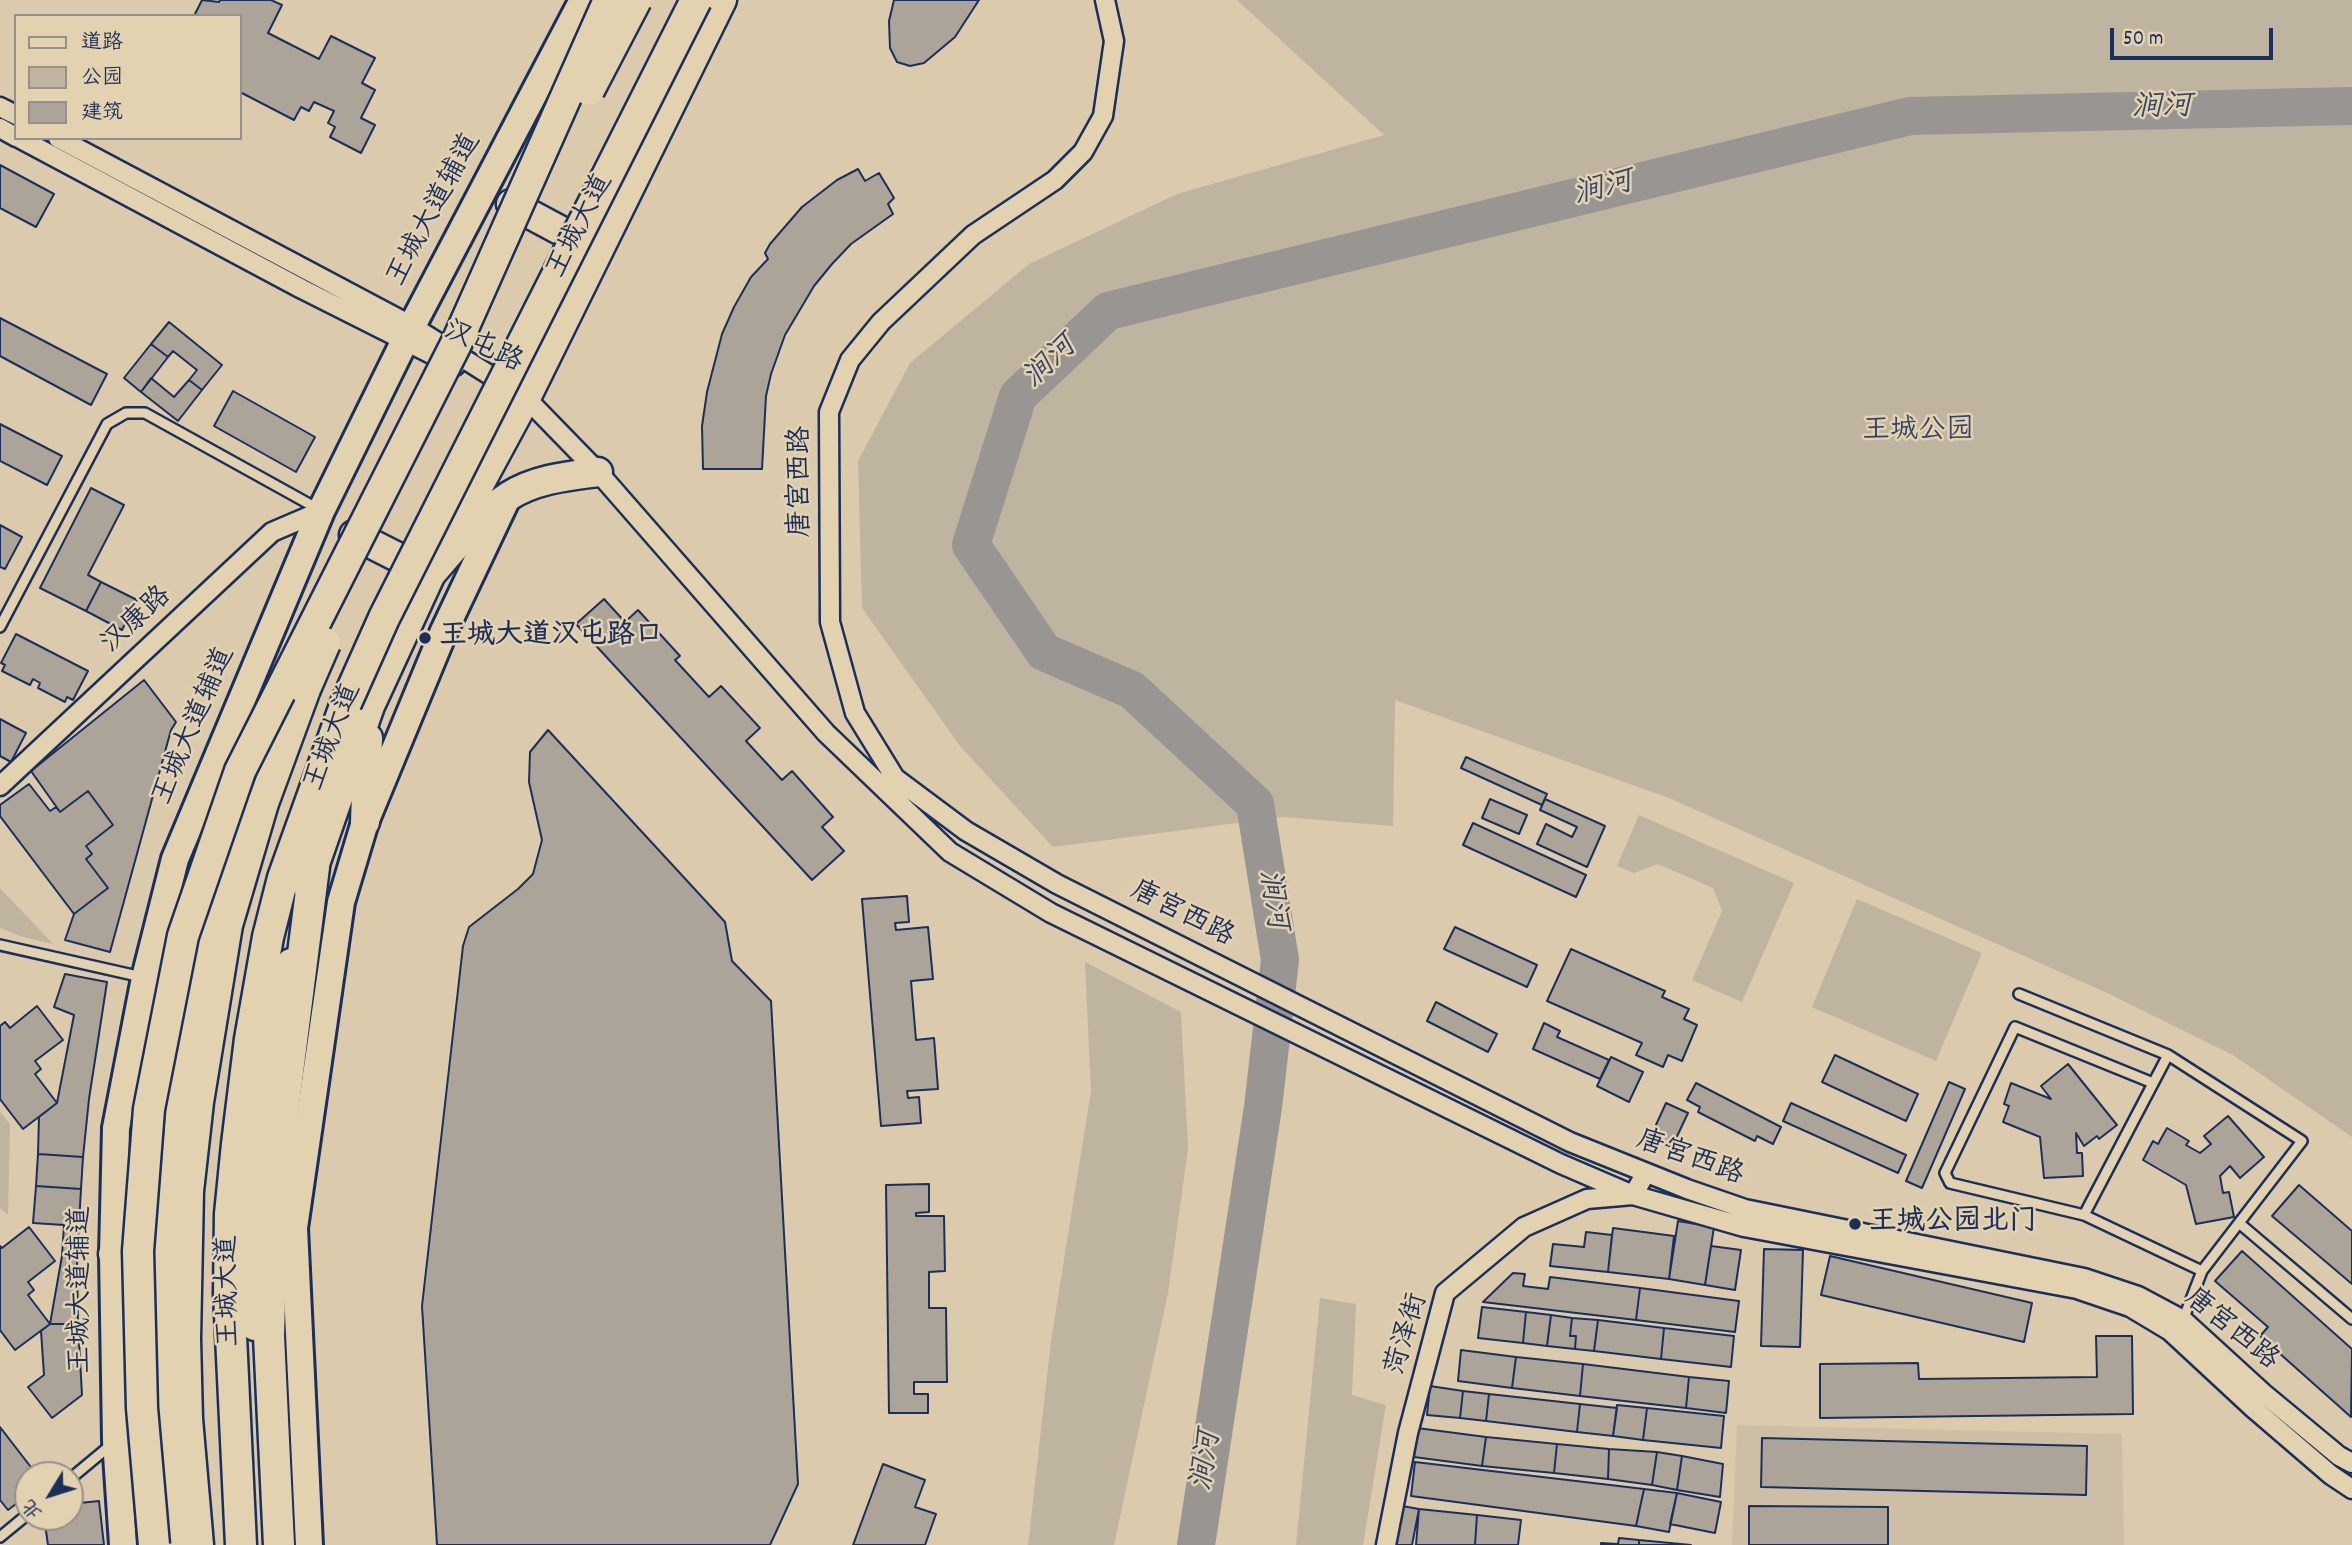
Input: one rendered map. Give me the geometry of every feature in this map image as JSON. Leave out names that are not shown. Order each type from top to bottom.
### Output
[{"type":"highway","points":[[154,1545],[142,1408],[138,1251],[149,1109],[183,936],[240,771],[608,0]]},
{"type":"highway","name":"王城大道","points":[[198,1545],[187,1419],[185,1339],[188,1191],[210,1021],[227,926],[263,803],[305,688],[444,348],[636,0]]},
{"type":"highway","name":"王城大道","points":[[241,1545],[229,1294],[230,1214],[250,1039],[268,937],[283,878],[346,703],[384,618],[696,0]]},
{"type":"highway","points":[[279,1545],[269,1336],[273,1191],[314,867]]},
{"type":"main road","name":"王城大道辅道","points":[[123,1545],[116,1440],[113,1254],[116,1128],[145,978],[175,859],[321,511],[409,334],[583,0]]},
{"type":"main road","points":[[174,1545],[167,1260],[198,951],[251,777],[354,534],[511,204],[614,0]]},
{"type":"main road","points":[[268,1545],[256,1345],[255,1219],[261,1110],[271,1046],[314,867],[370,706],[431,574],[526,398],[722,0]]},
{"type":"main road","points":[[511,204],[597,250]]},
{"type":"main road","points":[[431,574],[465,535],[508,496],[556,477],[598,472]]},
{"type":"main road","points":[[309,1545],[294,1228],[341,902],[365,822],[444,631],[508,496]]},
{"type":"main road","points":[[354,534],[431,574]]},
{"type":"main road","points":[[365,822],[370,706]]},
{"type":"main road","points":[[113,1254],[180,1112]]},
{"type":"street","name":"唐宫西路","points":[[1105,0],[1114,41],[1103,116],[1083,152],[1055,180],[972,235],[881,321],[850,360],[829,412],[830,622],[855,713],[895,778],[966,831],[1058,884],[1570,1142],[1745,1209],[2084,1278],[2138,1296],[2183,1320],[2263,1393],[2339,1456],[2352,1463]]},
{"type":"street","name":"汉屯路","points":[[23,140],[409,334],[444,348],[526,398]]},
{"type":"street","name":"汉屯路","points":[[62,140],[409,334]]},
{"type":"street","name":"唐宫西路","points":[[526,398],[598,472],[846,753],[950,852],[1051,913],[1562,1164],[1633,1195],[1744,1227],[2077,1289],[2130,1307],[2170,1331],[2253,1408],[2331,1475],[2352,1489]]},
{"type":"street","name":"汉康路","points":[[0,786],[272,532],[321,511]]},
{"type":"street","points":[[1633,1195],[1646,1173]]},
{"type":"street","name":"菏泽街","points":[[1386,1545],[1408,1433],[1445,1293],[1524,1227],[1587,1199],[1633,1195]]},
{"type":"lane","points":[[0,628],[107,424],[126,413],[145,413],[321,511]]},
{"type":"lane","points":[[0,945],[145,978]]},
{"type":"lane","points":[[2019,994],[2168,1055],[2302,1141],[2202,1271],[2183,1320]]},
{"type":"lane","points":[[2153,1083],[2015,1027],[1945,1173],[1950,1183],[2084,1215],[2202,1271]]},
{"type":"lane","points":[[2084,1215],[2168,1055]]},
{"type":"lane","points":[[2239,1223],[2352,1319]]},
{"type":"lane","points":[[84,1467],[116,1440]]},
{"type":"lane","points":[[0,1537],[14,1526]]},
{"type":"shaded area","points":[[1737,1425],[2122,1434],[2124,1545],[1732,1545]]},
{"type":"green space","name":"王城公园","points":[[1237,0],[2352,0],[2352,1137],[2233,1055],[2105,992],[1669,798],[1395,700],[1393,826],[1283,817],[1053,847],[960,746],[862,608],[858,461],[910,363],[1029,264],[1177,194],[1384,135]]},
{"type":"green space","points":[[1639,815],[1794,883],[1742,1002],[1692,980],[1722,911],[1713,888],[1658,864],[1634,873],[1617,866]]},
{"type":"green space","points":[[0,888],[53,944],[0,928]]},
{"type":"green space","points":[[1857,899],[1982,953],[1936,1061],[1812,1007]]},
{"type":"green space","points":[[1085,962],[1181,1012],[1188,1149],[1168,1293],[1114,1545],[1028,1545],[1051,1341],[1091,1091]]},
{"type":"green space","points":[[0,1111],[10,1124],[8,1215],[0,1208]]},
{"type":"green space","points":[[1320,1298],[1356,1304],[1352,1395],[1386,1405],[1363,1545],[1296,1545]]},
{"type":"building","points":[[202,0],[271,0],[282,5],[268,33],[319,59],[331,36],[375,58],[362,83],[375,90],[361,118],[375,125],[361,153],[330,137],[335,127],[328,123],[334,111],[314,102],[309,111],[301,107],[294,120],[242,93],[242,14],[195,14]]},
{"type":"building","points":[[894,0],[979,0],[955,37],[924,63],[910,66],[897,62],[890,48],[889,21]]},
{"type":"building","points":[[0,165],[54,194],[36,227],[0,208]]},
{"type":"building","points":[[858,169],[865,181],[879,173],[894,198],[888,204],[893,214],[851,244],[832,264],[814,286],[785,335],[766,396],[762,469],[703,469],[702,426],[707,392],[722,334],[734,307],[751,277],[768,259],[765,253],[770,244],[802,207],[837,180]]},
{"type":"building","points":[[0,318],[107,374],[91,405],[0,356]]},
{"type":"building","points":[[169,322],[222,365],[202,390],[189,380],[197,370],[173,351],[168,357],[151,344]]},
{"type":"building","points":[[151,344],[168,357],[141,392],[124,378]]},
{"type":"building","points":[[151,378],[174,397],[189,380],[202,390],[178,421],[141,392]]},
{"type":"building","points":[[233,391],[315,437],[296,472],[214,426]]},
{"type":"building","points":[[0,424],[62,456],[47,485],[0,461]]},
{"type":"building","points":[[91,488],[124,505],[88,575],[101,582],[86,611],[40,588]]},
{"type":"building","points":[[0,525],[22,537],[5,569],[0,567]]},
{"type":"building","points":[[101,582],[137,600],[122,630],[86,611]]},
{"type":"building","points":[[604,599],[625,622],[638,610],[680,656],[675,660],[709,697],[721,686],[760,728],[746,741],[782,780],[792,771],[833,817],[822,827],[844,851],[812,880],[576,624]]},
{"type":"building","points":[[16,634],[88,671],[73,700],[67,697],[65,702],[38,688],[40,683],[33,679],[30,685],[2,671],[5,665],[1,663]]},
{"type":"building","points":[[144,680],[176,722],[171,730],[110,952],[65,940],[74,914],[108,888],[86,859],[92,854],[86,846],[113,825],[88,791],[60,812],[31,771]]},
{"type":"building","points":[[0,719],[26,733],[11,762],[0,756]]},
{"type":"building","points":[[548,730],[725,922],[732,961],[771,1001],[798,1484],[770,1545],[437,1545],[422,1306],[463,946],[469,927],[533,874],[542,840],[529,782],[530,752]]},
{"type":"building","points":[[1466,757],[1547,794],[1542,805],[1461,768]]},
{"type":"building","points":[[29,784],[50,811],[56,807],[60,812],[88,791],[113,825],[86,846],[92,854],[86,859],[108,888],[74,914],[0,816],[0,805]]},
{"type":"building","points":[[1490,799],[1527,815],[1519,834],[1482,818]]},
{"type":"building","points":[[1545,799],[1605,826],[1587,867],[1537,844],[1546,824],[1572,837],[1577,827],[1540,810]]},
{"type":"building","points":[[1473,823],[1586,875],[1576,897],[1463,845]]},
{"type":"building","points":[[907,896],[909,922],[895,923],[896,930],[928,927],[933,979],[911,981],[916,1040],[934,1038],[938,1089],[907,1091],[908,1098],[919,1097],[921,1123],[881,1126],[862,899]]},
{"type":"building","points":[[1455,927],[1537,965],[1527,987],[1444,949]]},
{"type":"building","points":[[1571,949],[1665,991],[1662,997],[1689,1009],[1684,1019],[1697,1025],[1682,1061],[1668,1055],[1663,1067],[1636,1055],[1642,1043],[1547,1001]]},
{"type":"building","points":[[65,974],[107,982],[83,1157],[38,1154],[39,1117],[57,1103],[74,1015],[54,1007]]},
{"type":"building","points":[[1436,1002],[1497,1034],[1488,1052],[1427,1021]]},
{"type":"building","points":[[37,1006],[63,1040],[35,1061],[41,1069],[35,1074],[57,1103],[23,1129],[0,1099],[0,1026],[5,1022],[10,1028]]},
{"type":"building","points":[[1544,1023],[1560,1031],[1557,1037],[1609,1060],[1600,1079],[1533,1049]]},
{"type":"building","points":[[1835,1055],[1918,1094],[1906,1121],[1822,1082]]},
{"type":"building","points":[[1611,1057],[1643,1072],[1629,1102],[1597,1086]]},
{"type":"building","points":[[2068,1064],[2117,1125],[2099,1139],[2097,1136],[2084,1146],[2076,1133],[2077,1153],[2082,1153],[2083,1176],[2044,1178],[2040,1137],[2003,1122],[2009,1106],[2004,1104],[2011,1083],[2051,1099],[2041,1086]]},
{"type":"building","points":[[1949,1082],[1965,1089],[1922,1188],[1906,1181]]},
{"type":"building","points":[[1696,1083],[1781,1127],[1773,1144],[1757,1136],[1755,1141],[1698,1112],[1700,1107],[1687,1100]]},
{"type":"building","points":[[1666,1103],[1688,1113],[1672,1147],[1650,1138]]},
{"type":"building","points":[[1791,1103],[1906,1155],[1898,1173],[1783,1121]]},
{"type":"building","points":[[2228,1116],[2264,1157],[2240,1178],[2230,1166],[2220,1176],[2223,1193],[2229,1192],[2234,1217],[2196,1224],[2186,1185],[2143,1160],[2153,1141],[2158,1144],[2167,1128],[2189,1141],[2186,1145],[2200,1153],[2211,1144],[2204,1136]]},
{"type":"building","points":[[38,1154],[83,1157],[81,1189],[36,1186]]},
{"type":"building","points":[[929,1184],[929,1212],[916,1213],[916,1216],[944,1216],[945,1271],[929,1272],[929,1308],[946,1308],[947,1382],[914,1382],[914,1394],[928,1394],[928,1413],[889,1413],[886,1185]]},
{"type":"building","points":[[2299,1185],[2352,1231],[2352,1284],[2272,1216]]},
{"type":"building","points":[[36,1186],[81,1189],[77,1257],[62,1256],[64,1225],[33,1223]]},
{"type":"building","points":[[1678,1221],[1714,1227],[1705,1285],[1669,1279]]},
{"type":"building","points":[[29,1227],[55,1261],[28,1282],[34,1290],[28,1295],[50,1324],[15,1350],[0,1330],[0,1246],[2,1248]]},
{"type":"building","points":[[1613,1228],[1674,1236],[1669,1279],[1608,1272]]},
{"type":"building","points":[[1586,1232],[1612,1235],[1608,1272],[1550,1266],[1553,1244],[1584,1247]]},
{"type":"building","points":[[1711,1246],[1741,1250],[1735,1290],[1705,1285]]},
{"type":"building","points":[[1764,1249],[1803,1250],[1800,1347],[1761,1346]]},
{"type":"building","points":[[2242,1251],[2352,1349],[2351,1417],[2260,1336],[2268,1327],[2215,1281]]},
{"type":"building","points":[[62,1256],[77,1257],[78,1324],[50,1324]]},
{"type":"building","points":[[1830,1256],[2032,1303],[2024,1342],[1821,1295]]},
{"type":"building","points":[[1513,1273],[1525,1274],[1523,1286],[1548,1289],[1550,1277],[1640,1288],[1636,1320],[1483,1302]]},
{"type":"building","points":[[1640,1288],[1739,1301],[1735,1332],[1636,1320]]},
{"type":"building","points":[[1482,1307],[1526,1312],[1523,1343],[1478,1338]]},
{"type":"building","points":[[1526,1312],[1551,1315],[1547,1346],[1523,1343]]},
{"type":"building","points":[[1551,1315],[1572,1318],[1570,1336],[1576,1336],[1575,1349],[1547,1346]]},
{"type":"building","points":[[1572,1318],[1598,1320],[1594,1351],[1575,1349],[1576,1336],[1570,1336]]},
{"type":"building","points":[[1598,1320],[1664,1328],[1661,1359],[1594,1351]]},
{"type":"building","points":[[50,1324],[78,1324],[82,1395],[52,1418],[28,1387],[44,1375],[41,1331]]},
{"type":"building","points":[[1664,1328],[1734,1336],[1731,1367],[1661,1359]]},
{"type":"building","points":[[2096,1336],[2132,1336],[2133,1414],[1820,1418],[1820,1364],[1918,1363],[1919,1379],[2097,1377]]},
{"type":"building","points":[[1461,1350],[1516,1357],[1512,1388],[1458,1381]]},
{"type":"building","points":[[1516,1357],[1583,1364],[1580,1396],[1512,1388]]},
{"type":"building","points":[[1583,1364],[1689,1377],[1686,1408],[1580,1396]]},
{"type":"building","points":[[1689,1377],[1729,1381],[1726,1413],[1686,1408]]},
{"type":"building","points":[[1430,1386],[1463,1391],[1460,1418],[1427,1415]]},
{"type":"building","points":[[1463,1391],[1489,1394],[1486,1421],[1460,1418]]},
{"type":"building","points":[[1489,1394],[1580,1404],[1577,1432],[1486,1421]]},
{"type":"building","points":[[1580,1404],[1617,1408],[1613,1436],[1577,1432]]},
{"type":"building","points":[[1617,1405],[1647,1408],[1643,1440],[1613,1436]]},
{"type":"building","points":[[1647,1408],[1724,1416],[1721,1448],[1643,1440]]},
{"type":"building","points":[[0,1427],[26,1461],[14,1461],[14,1506],[8,1510],[0,1500]]},
{"type":"building","points":[[1417,1428],[1486,1437],[1482,1466],[1414,1457]]},
{"type":"building","points":[[1486,1437],[1557,1444],[1554,1473],[1482,1466]]},
{"type":"building","points":[[1762,1438],[2087,1446],[2086,1495],[1761,1487]]},
{"type":"building","points":[[1557,1444],[1609,1449],[1608,1479],[1554,1473]]},
{"type":"building","points":[[1609,1449],[1657,1452],[1652,1485],[1608,1479]]},
{"type":"building","points":[[1657,1452],[1682,1456],[1677,1490],[1652,1485]]},
{"type":"building","points":[[1682,1456],[1723,1464],[1720,1497],[1677,1490]]},
{"type":"building","points":[[1415,1462],[1644,1489],[1636,1526],[1411,1496]]},
{"type":"building","points":[[883,1464],[925,1480],[915,1507],[936,1514],[925,1545],[853,1545]]},
{"type":"building","points":[[1644,1489],[1677,1493],[1669,1532],[1636,1526]]},
{"type":"building","points":[[1677,1493],[1721,1502],[1715,1533],[1670,1524]]},
{"type":"building","points":[[99,1501],[104,1545],[48,1545],[46,1531],[84,1531],[84,1503]]},
{"type":"building","points":[[1402,1506],[1419,1509],[1412,1545],[1396,1545]]},
{"type":"building","points":[[1749,1506],[1888,1507],[1888,1545],[1749,1545]]},
{"type":"building","points":[[1419,1509],[1477,1515],[1475,1545],[1416,1545]]},
{"type":"building","points":[[1477,1515],[1521,1520],[1518,1545],[1475,1545]]},
{"type":"building","points":[[1619,1538],[1639,1540],[1639,1545],[1601,1545],[1618,1544]]},
{"type":"building","points":[[1639,1540],[1691,1545],[1639,1545]]},
{"type":"waterway","name":"涧河","points":[[1196,1545],[1263,1107],[1280,960],[1255,804],[1132,690],[1044,652],[971,545],[1018,396],[1108,311],[1910,116],[2352,106]]},
{"type":"place","name":"王城大道汉屯路口","points":[[425,638]]},
{"type":"place","name":"王城公园北门","points":[[1855,1224]]}]
